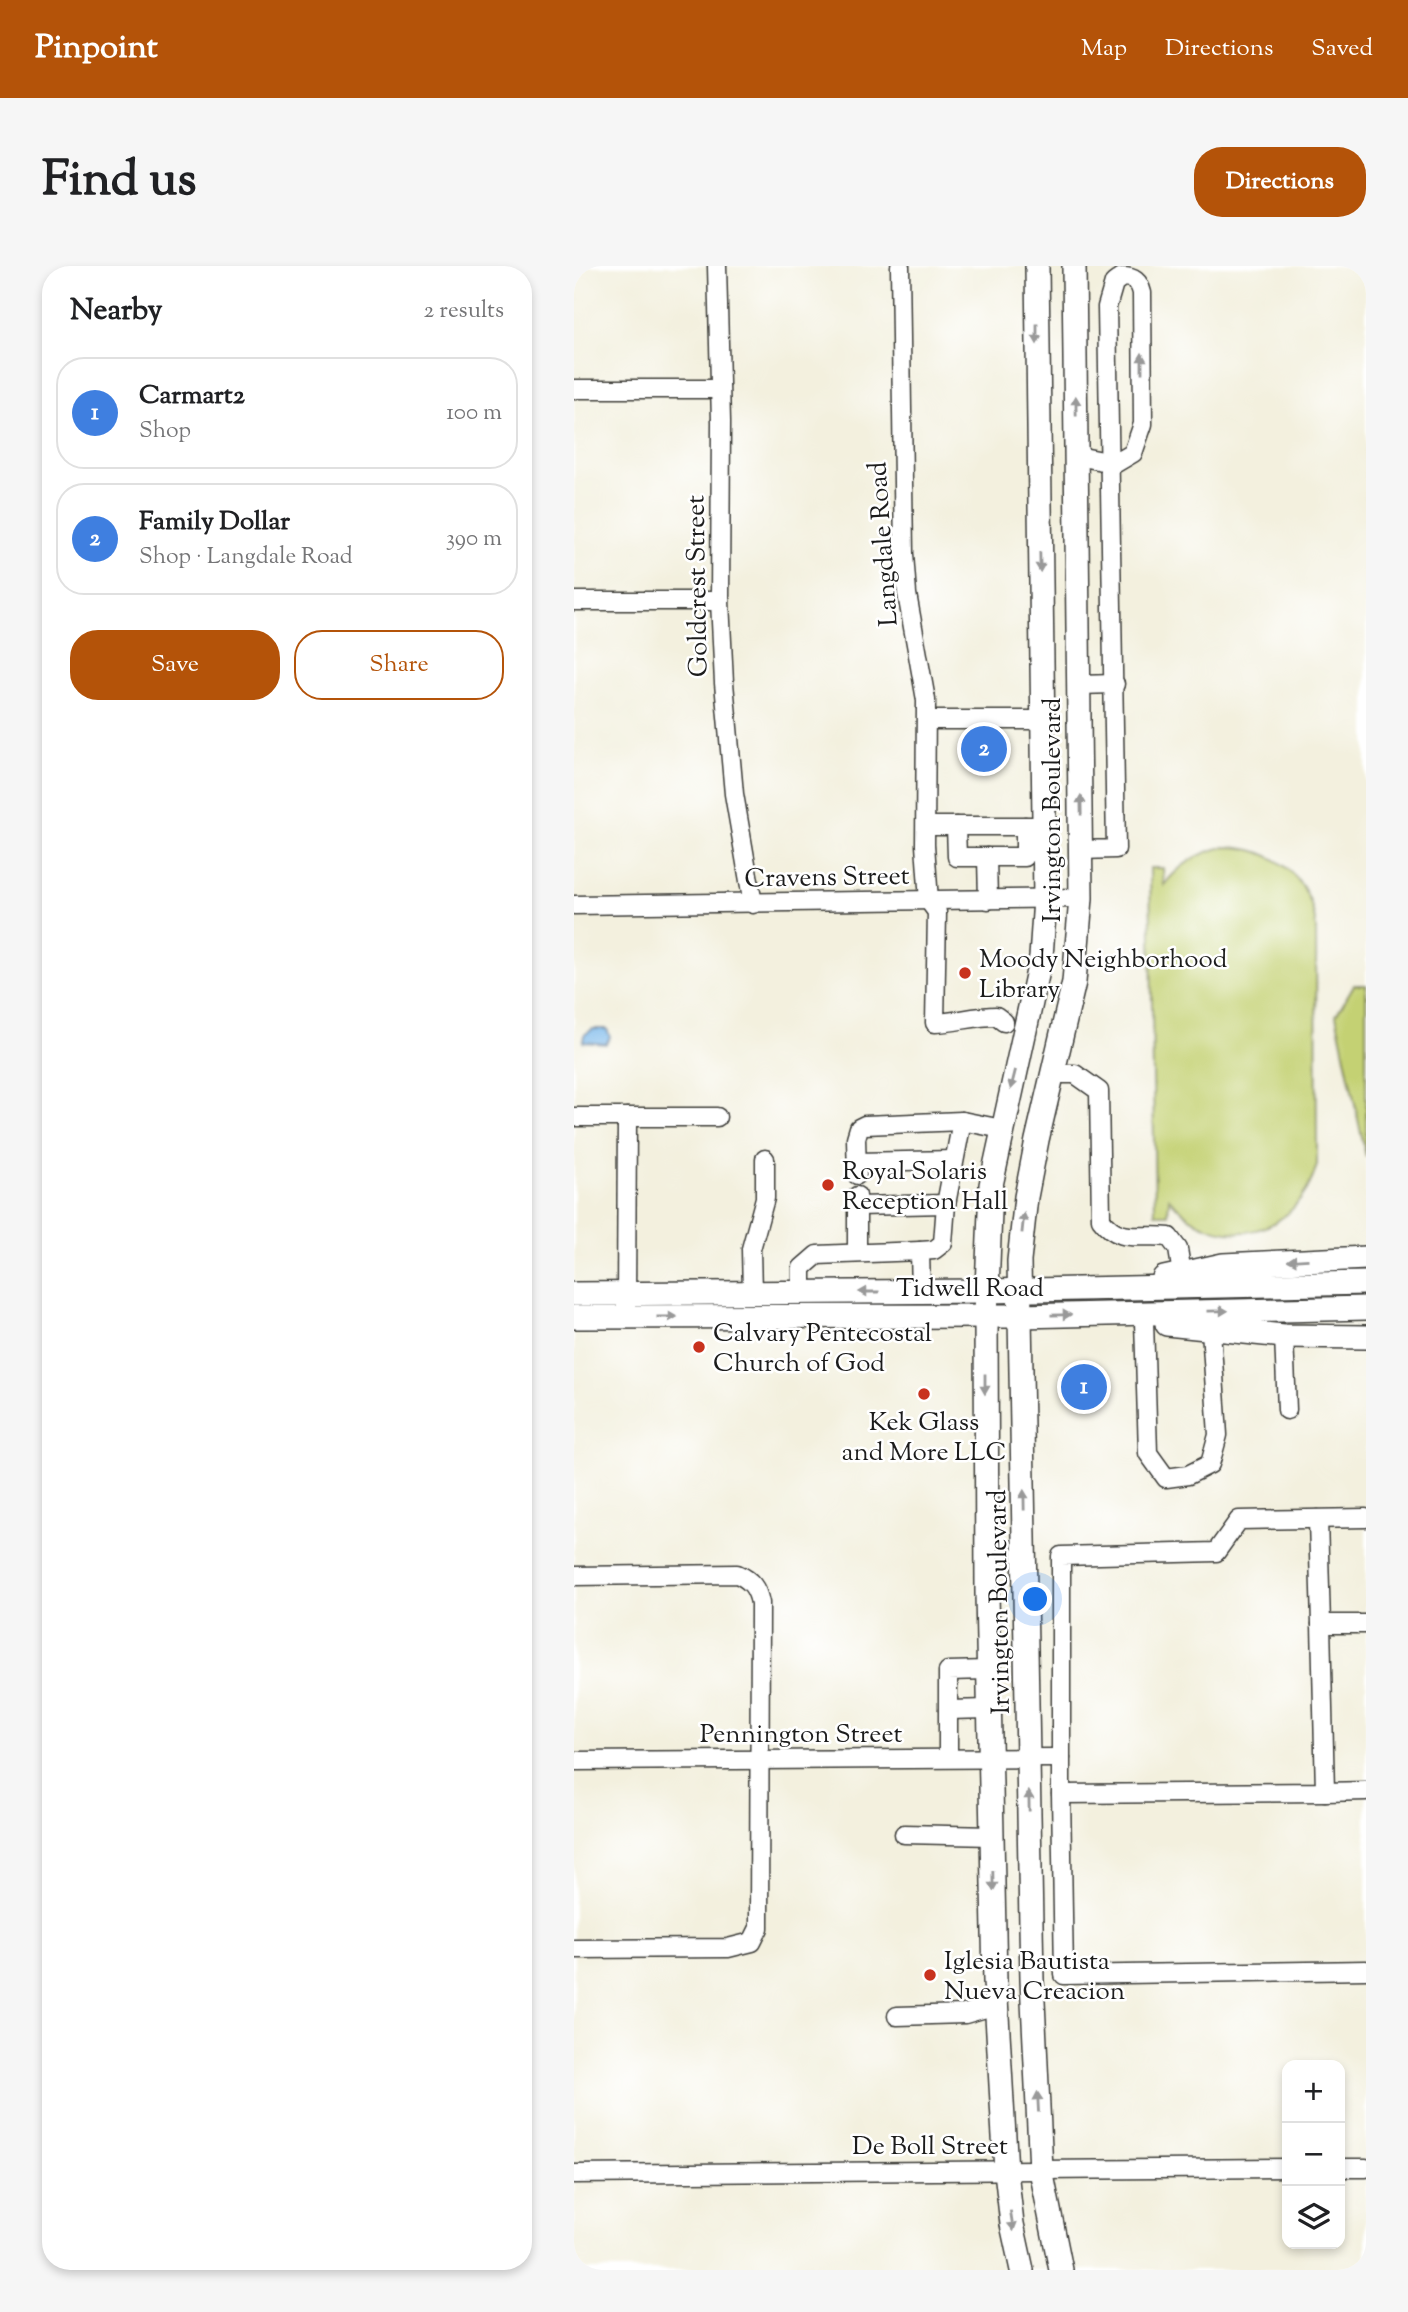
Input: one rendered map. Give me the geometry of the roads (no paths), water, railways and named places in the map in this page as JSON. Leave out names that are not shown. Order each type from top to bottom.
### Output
[{"type":"main road","name":"Irvington Boulevard","points":[[1022,2270],[1012,2224],[1006,2171],[996,2006],[988,1670],[986,1291],[991,1185],[1041,957],[1045,899],[1035,826],[1043,720],[1037,266]]},
{"type":"main road","name":"Irvington Boulevard","points":[[1061,2270],[1041,2170],[1032,1980],[1019,1261],[1026,1197],[1074,982],[1081,898],[1073,266]]},
{"type":"main road","points":[[1038,459],[1077,456]]},
{"type":"main road","points":[[1043,679],[1079,681]]},
{"type":"main road","points":[[1041,957],[1042,1007],[1036,1050],[1040,1062],[1052,1074]]},
{"type":"main road","points":[[1113,1289],[1223,1265],[1366,1258]]},
{"type":"main road","name":"Tidwell Road","points":[[574,1317],[626,1305],[752,1293],[1020,1291],[1366,1283]]},
{"type":"main road","points":[[791,1316],[796,1292]]},
{"type":"main road","name":"Tidwell Road","points":[[574,1294],[626,1305],[791,1316],[1021,1316],[1366,1308]]},
{"type":"main road","points":[[1101,1314],[1211,1330],[1284,1336],[1366,1337]]},
{"type":"main road","points":[[988,1537],[1025,1534]]},
{"type":"street","name":"Goldcrest Street","points":[[717,266],[720,601],[734,794],[753,904]]},
{"type":"street","name":"Langdale Road","points":[[900,266],[904,554],[907,594],[927,720],[926,826],[929,901],[937,912],[935,1023],[966,1022],[974,1016],[996,1016],[1004,1022],[1027,1021]]},
{"type":"street","points":[[1081,850],[1115,849],[1115,684],[1107,307],[1114,283],[1122,277],[1131,277],[1140,284],[1142,293],[1143,424],[1133,453],[1111,466]]},
{"type":"street","points":[[574,389],[719,389]]},
{"type":"street","points":[[1077,456],[1103,461],[1111,466]]},
{"type":"street","points":[[574,601],[720,601]]},
{"type":"street","points":[[1079,681],[1115,684]]},
{"type":"street","points":[[927,720],[1043,720]]},
{"type":"street","points":[[926,826],[956,826],[1035,826],[1025,857],[957,857],[956,826]]},
{"type":"street","points":[[987,857],[988,900]]},
{"type":"street","name":"Cravens Street","points":[[574,905],[1081,898]]},
{"type":"street","points":[[1052,1074],[1074,1074],[1099,1091],[1101,1219],[1110,1232],[1122,1237],[1169,1237],[1178,1248],[1182,1274]]},
{"type":"street","points":[[574,1117],[717,1117]]},
{"type":"street","points":[[626,1305],[627,1117]]},
{"type":"street","points":[[796,1292],[802,1268],[808,1260],[817,1255],[934,1250],[943,1243],[946,1204],[962,1121]]},
{"type":"street","points":[[954,1160],[857,1169],[856,1138],[859,1128],[864,1125],[962,1121],[1002,1129]]},
{"type":"street","points":[[752,1293],[751,1249],[765,1198],[765,1159]]},
{"type":"street","points":[[857,1252],[857,1200],[946,1204]]},
{"type":"street","points":[[920,1251],[921,1292]]},
{"type":"street","points":[[1144,1321],[1148,1453],[1166,1478],[1188,1475],[1210,1464],[1218,1435],[1211,1330]]},
{"type":"street","points":[[1284,1336],[1287,1409]]},
{"type":"street","points":[[1318,1518],[1325,1792]]},
{"type":"street","points":[[1366,1518],[1239,1520],[1216,1552],[1062,1556],[1065,1975],[1366,1970]]},
{"type":"street","points":[[574,1576],[737,1574],[750,1581],[758,1592],[760,1603],[761,1759],[761,1907],[757,1936],[752,1942],[729,1948],[574,1950]]},
{"type":"street","points":[[1321,1624],[1366,1624]]},
{"type":"street","points":[[948,1758],[948,1671],[988,1670]]},
{"type":"street","points":[[948,1710],[989,1709]]},
{"type":"street","name":"Pennington Street","points":[[574,1760],[1062,1758]]},
{"type":"street","points":[[1062,1794],[1366,1791]]},
{"type":"street","points":[[904,1834],[992,1836]]},
{"type":"street","points":[[897,2016],[965,2014],[996,2006]]},
{"type":"street","name":"De Boll Street","points":[[574,2174],[1282,2168]]},
{"type":"street","points":[[1345,2168],[1366,2168]]},
{"type":"water","points":[[593,1029],[607,1029],[610,1037],[606,1044],[583,1042],[584,1035]]},
{"type":"place","name":"Family Dollar","points":[[984,749]]},
{"type":"place","name":"Moody Neighborhood Library","points":[[965,973]]},
{"type":"place","name":"Royal Solaris Reception Hall","points":[[828,1185]]},
{"type":"place","name":"Calvary Pentecostal Church of God","points":[[699,1347]]},
{"type":"place","name":"Carmart2","points":[[1084,1387]]},
{"type":"place","name":"Kek Glass and More LLC","points":[[924,1394]]},
{"type":"place","name":"Iglesia Bautista Nueva Creacion","points":[[930,1975]]}]
